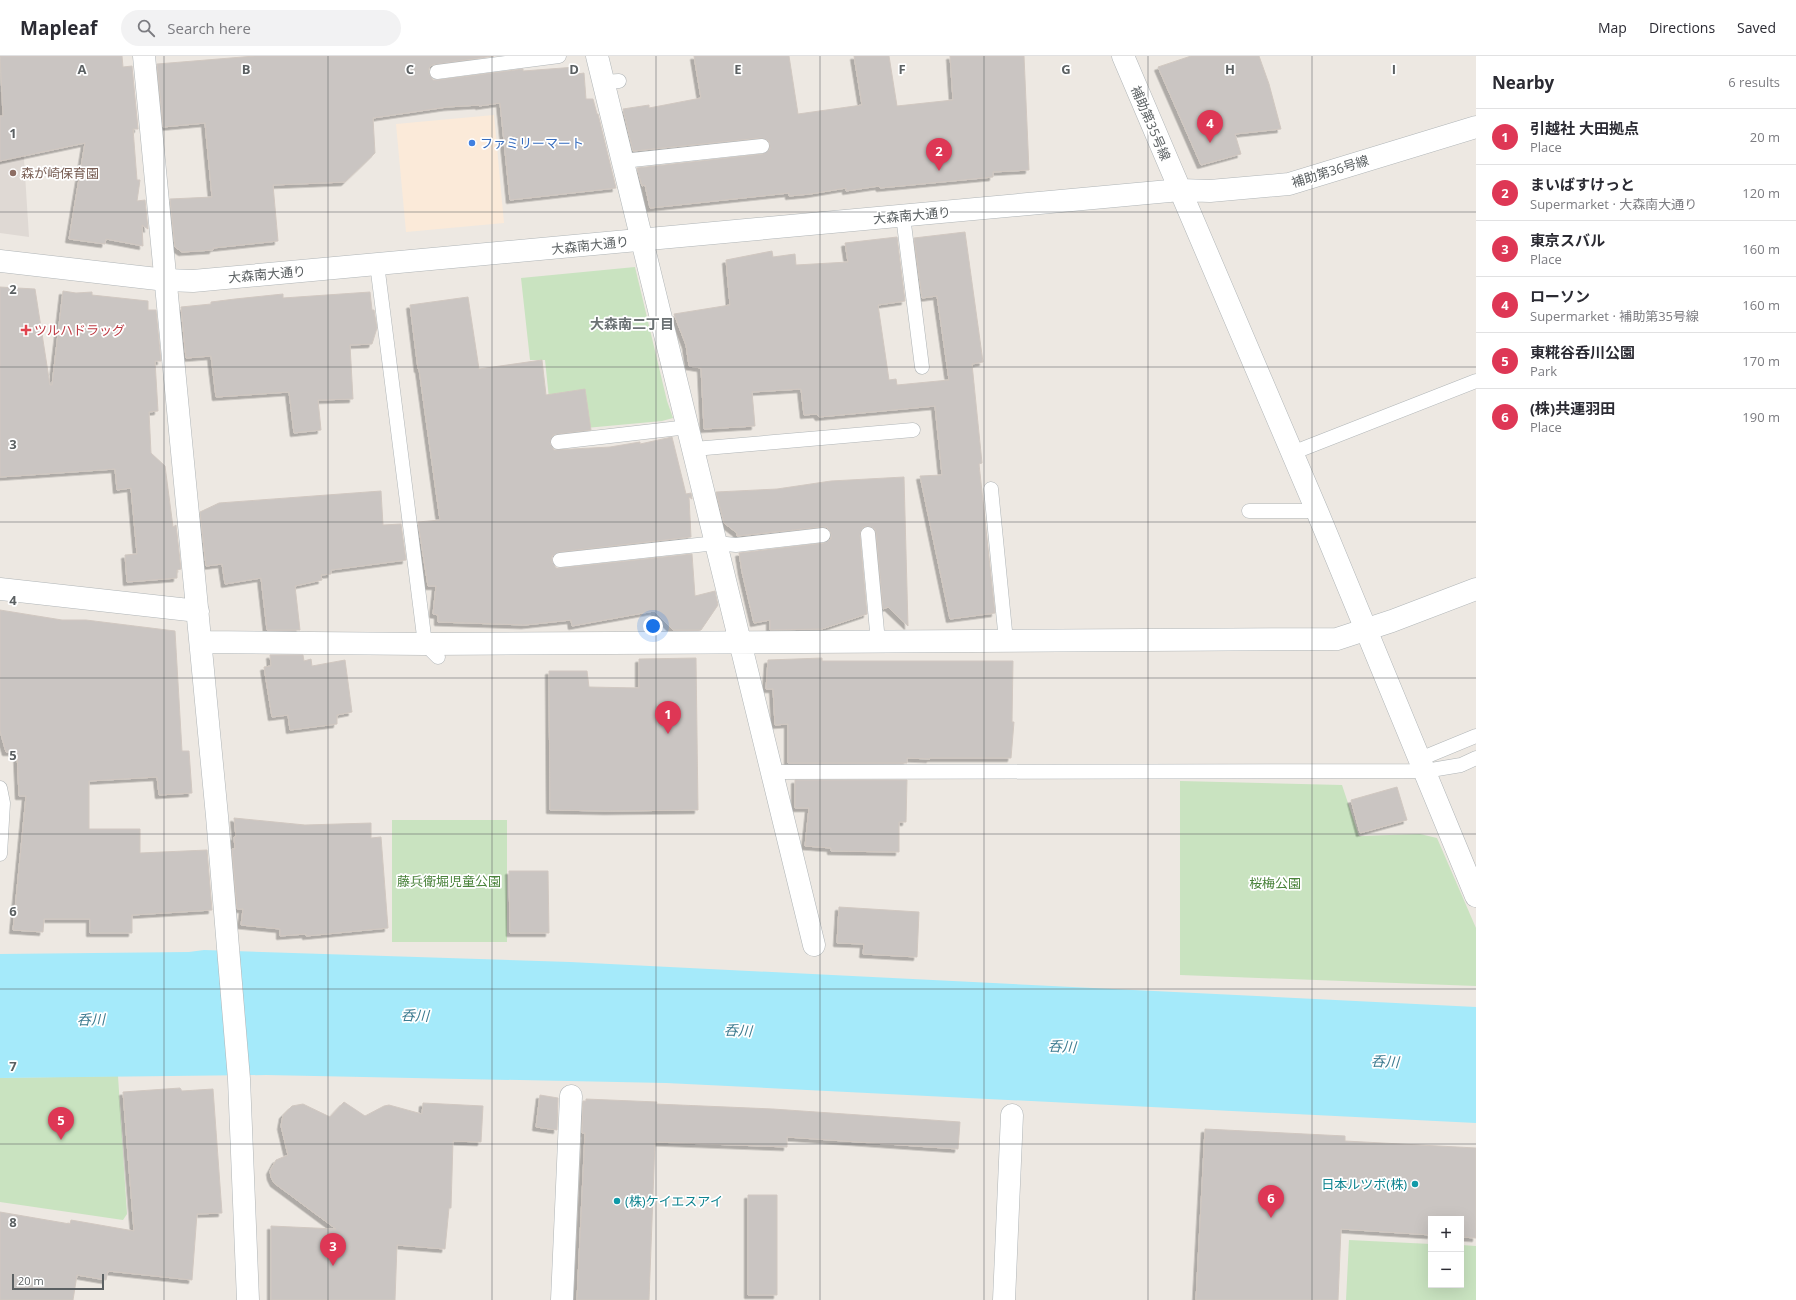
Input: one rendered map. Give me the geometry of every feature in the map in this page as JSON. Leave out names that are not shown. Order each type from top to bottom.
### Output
[{"type":"street","points":[[144,56],[201,642],[228,946],[238,1079],[248,1300]]},
{"type":"street","points":[[597,56],[611,82],[623,161],[814,945]]},
{"type":"street","name":"補助第35号線","points":[[1123,56],[1367,629],[1476,896]]},
{"type":"street","name":"補助第36号線","points":[[1180,190],[1210,191],[1289,184],[1476,127]]},
{"type":"street","name":"大森南大通り","points":[[0,261],[166,280],[193,281],[1180,190]]},
{"type":"street","points":[[0,589],[198,611]]},
{"type":"street","points":[[201,642],[432,651],[740,642],[1337,639],[1476,589]]},
{"type":"street","points":[[562,1300],[571,1096]]},
{"type":"street","points":[[1004,1300],[1012,1114]]},
{"type":"lane","points":[[437,72],[559,56]]},
{"type":"lane","points":[[623,161],[762,146]]},
{"type":"lane","points":[[903,216],[922,367]]},
{"type":"lane","points":[[377,264],[432,651]]},
{"type":"lane","points":[[1292,453],[1476,381]]},
{"type":"lane","points":[[558,442],[688,427]]},
{"type":"lane","points":[[694,449],[913,430]]},
{"type":"lane","points":[[991,489],[1006,641]]},
{"type":"lane","points":[[1249,511],[1317,511]]},
{"type":"lane","points":[[868,534],[878,642]]},
{"type":"lane","points":[[560,560],[823,535]]},
{"type":"lane","points":[[1423,765],[1476,736]]},
{"type":"lane","points":[[771,772],[1461,765],[1476,758]]},
{"type":"lane","points":[[0,788],[3,803],[0,854]]},
{"type":"shaded area","name":"森が崎保育園","points":[[12,91],[21,112],[29,237],[0,233],[0,92]]},
{"type":"shaded area","points":[[494,115],[504,223],[406,232],[396,124]]},
{"type":"green space","points":[[635,267],[667,401],[673,418],[662,421],[564,430],[551,418],[545,360],[530,360],[521,278]]},
{"type":"green space","name":"桜梅公園","points":[[1180,781],[1342,785],[1359,836],[1420,834],[1437,838],[1476,928],[1476,986],[1180,975]]},
{"type":"green space","name":"藤兵衛堀児童公園","points":[[392,820],[507,820],[507,942],[392,942]]},
{"type":"green space","points":[[118,1076],[127,1214],[123,1220],[0,1202],[0,1078]]},
{"type":"green space","points":[[1349,1240],[1428,1244],[1428,1288],[1464,1288],[1464,1245],[1476,1246],[1476,1300],[1346,1300]]},
{"type":"water","name":"呑川","points":[[204,950],[570,962],[1476,1007],[1476,1123],[666,1083],[266,1075],[0,1078],[0,954],[189,952]]},
{"type":"building","points":[[0,56],[122,56],[123,67],[132,66],[138,129],[133,129],[137,180],[140,180],[137,201],[145,200],[148,229],[142,225],[143,246],[106,239],[105,244],[69,239],[85,143],[0,161],[0,116],[3,116]]},
{"type":"building","points":[[255,56],[494,56],[432,65],[429,68],[429,73],[433,80],[523,69],[523,71],[576,67],[577,74],[584,73],[586,99],[593,99],[598,114],[616,188],[510,200],[500,103],[479,106],[447,107],[373,118],[375,153],[345,182],[273,185],[278,241],[213,248],[213,250],[182,252],[175,247],[170,199],[212,197],[205,123],[163,127],[157,64]]},
{"type":"building","points":[[694,56],[789,56],[798,114],[862,105],[854,56],[889,56],[897,106],[953,100],[950,56],[1024,56],[1029,170],[993,172],[993,177],[880,188],[879,186],[846,191],[846,188],[789,196],[789,193],[650,208],[645,185],[642,186],[637,168],[763,154],[770,149],[769,141],[761,138],[633,151],[623,109],[649,105],[649,108],[701,98]]},
{"type":"building","points":[[1191,56],[1259,56],[1269,84],[1281,129],[1235,134],[1241,154],[1201,165],[1158,67]]},
{"type":"building","points":[[965,232],[983,362],[972,364],[982,463],[979,464],[995,613],[950,619],[920,476],[942,475],[935,406],[819,417],[817,414],[804,415],[801,389],[752,392],[755,426],[704,429],[701,368],[689,366],[686,345],[674,314],[730,305],[726,260],[772,251],[773,257],[795,254],[796,265],[848,262],[845,243],[897,237],[905,301],[878,305],[889,380],[896,379],[897,385],[949,380],[937,296],[922,298],[914,238]]},
{"type":"building","points":[[0,287],[35,289],[50,385],[52,385],[63,291],[76,293],[92,292],[92,295],[148,301],[148,310],[156,310],[161,361],[155,361],[158,411],[149,412],[151,453],[165,466],[173,527],[176,525],[181,569],[177,570],[177,578],[127,582],[125,555],[137,554],[131,488],[117,490],[115,469],[0,477]]},
{"type":"building","points":[[370,292],[372,310],[374,310],[377,328],[372,344],[350,345],[353,399],[318,400],[321,430],[294,433],[289,392],[216,397],[211,356],[186,358],[181,307],[283,294],[283,298]]},
{"type":"building","points":[[468,297],[479,369],[542,360],[546,395],[585,389],[591,430],[553,435],[550,443],[554,450],[610,447],[640,442],[640,444],[672,437],[686,494],[691,493],[692,499],[689,497],[691,537],[559,552],[552,556],[552,561],[556,568],[561,568],[692,554],[695,596],[715,591],[718,605],[701,630],[673,630],[654,611],[572,626],[571,620],[525,625],[438,622],[438,615],[433,614],[436,586],[428,586],[418,522],[440,520],[410,305]]},
{"type":"building","points":[[904,477],[908,626],[888,607],[883,609],[876,533],[875,529],[868,526],[863,527],[860,535],[867,614],[822,629],[770,630],[770,620],[754,623],[739,553],[824,543],[831,539],[831,534],[827,527],[822,527],[737,536],[737,533],[724,523],[716,492],[777,489],[831,481]]},
{"type":"building","points":[[381,491],[383,525],[401,524],[406,560],[331,570],[331,574],[321,575],[322,580],[295,586],[300,630],[267,630],[261,578],[225,584],[222,564],[206,566],[200,512],[219,503]]},
{"type":"building","points":[[0,610],[62,620],[86,620],[175,631],[182,751],[189,751],[192,793],[159,795],[157,777],[89,781],[89,829],[140,829],[140,853],[207,850],[212,910],[132,915],[132,933],[90,933],[90,919],[44,919],[43,932],[13,930],[26,796],[19,796],[17,752],[6,752],[0,731]]},
{"type":"building","points":[[270,655],[303,655],[304,661],[311,659],[312,666],[345,660],[352,712],[337,715],[337,724],[290,730],[288,715],[272,717],[264,667],[271,666]]},
{"type":"building","points":[[696,658],[698,810],[550,810],[549,671],[587,671],[589,687],[639,688],[639,659]]},
{"type":"building","points":[[822,658],[822,661],[1013,661],[1012,722],[1014,722],[1011,758],[907,758],[907,763],[788,763],[788,724],[775,725],[773,689],[766,689],[768,660]]},
{"type":"building","points":[[795,780],[907,780],[906,822],[899,822],[899,852],[831,851],[831,848],[805,846],[809,808],[795,808]]},
{"type":"building","points":[[1397,787],[1407,820],[1360,833],[1351,800]]},
{"type":"building","points":[[234,818],[305,825],[371,823],[371,838],[381,837],[388,928],[306,936],[306,934],[280,936],[280,929],[241,925],[243,909],[237,909],[232,849],[235,849],[234,837],[236,837]]},
{"type":"building","points":[[509,871],[548,871],[549,933],[510,933]]},
{"type":"building","points":[[839,907],[919,912],[917,957],[863,954],[864,944],[837,943]]},
{"type":"building","points":[[180,1088],[182,1091],[213,1089],[222,1213],[197,1214],[192,1280],[108,1271],[106,1280],[77,1275],[73,1300],[0,1300],[0,1212],[70,1224],[71,1220],[134,1231],[123,1092]]},
{"type":"building","points":[[540,1095],[558,1098],[557,1130],[536,1127]]},
{"type":"building","points":[[586,1099],[657,1102],[656,1104],[773,1109],[960,1122],[958,1149],[787,1137],[787,1147],[655,1142],[649,1300],[577,1300],[585,1133],[582,1133],[583,1101],[586,1101]]},
{"type":"building","points":[[344,1102],[365,1116],[389,1105],[422,1114],[423,1103],[483,1106],[481,1142],[453,1141],[451,1208],[449,1208],[445,1249],[397,1245],[395,1300],[271,1300],[271,1226],[336,1229],[274,1183],[271,1177],[270,1171],[276,1160],[288,1155],[281,1126],[283,1115],[292,1106],[303,1104],[330,1117]]},
{"type":"building","points":[[1205,1129],[1345,1136],[1345,1141],[1476,1148],[1476,1238],[1464,1237],[1464,1216],[1428,1216],[1428,1235],[1341,1229],[1338,1300],[1196,1300]]},
{"type":"building","points":[[748,1195],[777,1195],[777,1295],[748,1295]]},
{"type":"place","name":"ファミリーマート","points":[[472,143]]},
{"type":"place","name":"ローソン","points":[[1210,143]]},
{"type":"place","name":"まいばすけっと","points":[[939,171]]},
{"type":"place","name":"森が崎保育園","points":[[13,173]]},
{"type":"place","name":"ツルハドラッグ","points":[[26,330]]},
{"type":"place","name":"引越社 大田拠点","points":[[668,734]]},
{"type":"place","name":"東糀谷呑川公園","points":[[61,1140]]},
{"type":"place","name":"日本ルツボ(株)","points":[[1415,1184]]},
{"type":"place","name":"(株)ケイエスアイ","points":[[617,1201]]},
{"type":"place","name":"(株)共運羽田","points":[[1271,1218]]},
{"type":"place","name":"東京スバル","points":[[333,1266]]},
{"type":"district","name":"大森南二丁目","points":[[632,323]]}]
